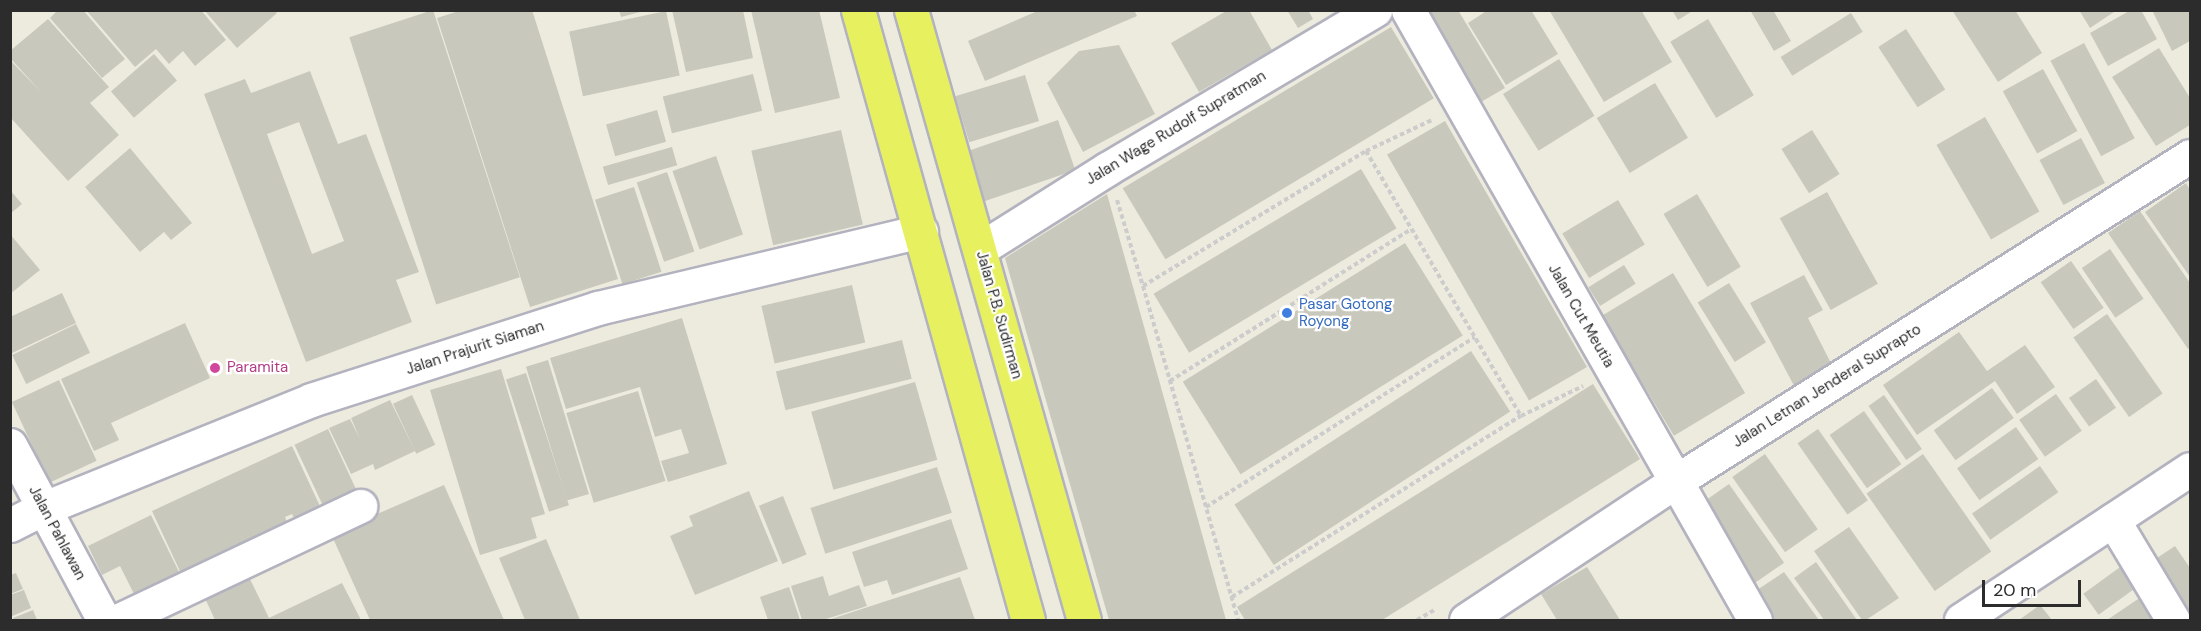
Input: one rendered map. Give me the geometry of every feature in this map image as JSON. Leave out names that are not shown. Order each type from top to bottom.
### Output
[{"type":"main road","points":[[858,10],[1028,621]]},
{"type":"main road","name":"Jalan P.B. Sudirman","points":[[911,10],[1084,621]]},
{"type":"street","name":"Jalan Wage Rudolf Supratman","points":[[980,249],[1107,169],[1375,10]]},
{"type":"street","name":"Jalan Cut Meutia","points":[[1408,10],[1755,621]]},
{"type":"street","name":"Jalan Letnan Jenderal Suprapto","points":[[1452,614],[1676,481],[2190,156]]},
{"type":"street","name":"Jalan Prajurit Siaman","points":[[10,525],[44,508],[311,400],[598,308],[921,231]]},
{"type":"street","name":"Jalan Pahlawan","points":[[10,445],[104,621]]},
{"type":"street","points":[[1961,621],[2190,469]]},
{"type":"street","points":[[119,621],[360,506]]},
{"type":"street","points":[[2113,520],[2173,621]]},
{"type":"path","points":[[1143,286],[1366,152],[1437,118]]},
{"type":"path","points":[[1366,152],[1521,416]]},
{"type":"path","points":[[1116,199],[1238,621]]},
{"type":"path","points":[[1170,381],[1411,228]]},
{"type":"path","points":[[1206,507],[1475,337]]},
{"type":"path","points":[[1232,597],[1521,416],[1588,384]]},
{"type":"path","points":[[1417,621],[1452,614]]},
{"type":"building","points":[[58,10],[83,10],[125,59],[102,78],[50,18]]},
{"type":"building","points":[[86,10],[201,10],[226,40],[195,66],[183,51],[169,64],[156,49],[135,67]]},
{"type":"building","points":[[204,10],[275,10],[277,13],[237,48]]},
{"type":"building","points":[[433,10],[520,277],[436,304],[349,37]]},
{"type":"building","points":[[462,10],[532,10],[618,279],[530,307],[437,18]]},
{"type":"building","points":[[619,10],[644,10],[644,11],[621,17]]},
{"type":"building","points":[[672,10],[743,10],[753,58],[686,72]]},
{"type":"building","points":[[751,10],[819,10],[840,98],[775,113]]},
{"type":"building","points":[[1040,10],[1134,10],[1137,16],[985,81],[968,41]]},
{"type":"building","points":[[1228,10],[1249,10],[1272,50],[1199,92],[1171,43]]},
{"type":"building","points":[[1287,10],[1308,10],[1313,19],[1298,28]]},
{"type":"building","points":[[1426,10],[1458,10],[1505,88],[1481,102]]},
{"type":"building","points":[[1488,10],[1531,10],[1558,54],[1506,85],[1468,23]]},
{"type":"building","points":[[1549,10],[1641,10],[1672,62],[1604,102]]},
{"type":"building","points":[[1672,10],[1694,10],[1678,20]]},
{"type":"building","points":[[1750,10],[1773,10],[1791,41],[1774,51]]},
{"type":"building","points":[[1952,10],[2015,10],[2042,53],[1998,82]]},
{"type":"building","points":[[2079,10],[2117,10],[2090,28]]},
{"type":"building","points":[[2131,10],[2141,10],[2157,39],[2108,66],[2090,33]]},
{"type":"building","points":[[2152,10],[2190,10],[2190,41],[2172,51]]},
{"type":"building","points":[[666,11],[680,76],[583,96],[569,32]]},
{"type":"building","points":[[1851,13],[1863,32],[1792,76],[1781,57]]},
{"type":"building","points":[[48,19],[109,87],[90,103],[119,135],[68,181],[10,117],[10,60],[42,93],[10,58],[10,51]]},
{"type":"building","points":[[1708,19],[1754,95],[1716,118],[1670,42]]},
{"type":"building","points":[[1391,27],[1434,98],[1165,259],[1123,188]]},
{"type":"building","points":[[1906,29],[1945,89],[1918,107],[1878,47]]},
{"type":"building","points":[[2084,43],[2135,138],[2101,156],[2050,61]]},
{"type":"building","points":[[1119,45],[1155,114],[1083,152],[1047,83],[1079,51]]},
{"type":"building","points":[[2159,48],[2190,98],[2190,125],[2156,146],[2112,77]]},
{"type":"building","points":[[154,54],[177,80],[134,118],[111,91]]},
{"type":"building","points":[[1559,59],[1595,116],[1539,151],[1503,94]]},
{"type":"building","points":[[2043,69],[2077,131],[2037,153],[2003,91]]},
{"type":"building","points":[[310,71],[338,144],[366,134],[419,272],[396,280],[412,322],[306,362],[204,94],[245,79],[251,93]],"holes":[[[299,122],[344,241],[312,254],[267,134]]]},
{"type":"building","points":[[753,74],[762,111],[672,133],[663,96]]},
{"type":"building","points":[[1025,75],[1039,121],[969,142],[955,96]]},
{"type":"building","points":[[1655,83],[1688,138],[1630,173],[1597,118]]},
{"type":"building","points":[[657,110],[666,142],[615,156],[606,125]]},
{"type":"building","points":[[1985,117],[2040,211],[1991,239],[1937,145]]},
{"type":"building","points":[[1058,120],[1075,170],[982,202],[964,152]]},
{"type":"building","points":[[1445,121],[1587,367],[1529,400],[1387,154]]},
{"type":"building","points":[[841,130],[863,225],[773,245],[751,151]]},
{"type":"building","points":[[1812,130],[1840,174],[1809,193],[1781,149]]},
{"type":"building","points":[[2081,138],[2105,183],[2063,205],[2040,160]]},
{"type":"building","points":[[672,147],[677,165],[608,185],[603,167]]},
{"type":"building","points":[[130,148],[192,223],[171,240],[164,232],[140,252],[85,187]]},
{"type":"building","points":[[716,156],[743,234],[700,249],[673,171]]},
{"type":"building","points":[[1361,169],[1397,228],[1189,353],[1154,294]]},
{"type":"building","points":[[667,172],[694,251],[664,262],[637,182]]},
{"type":"building","points":[[2186,183],[2190,190],[2190,277],[2145,212]]},
{"type":"building","points":[[634,187],[662,272],[623,284],[595,200]]},
{"type":"building","points":[[10,190],[22,204],[10,214]]},
{"type":"building","points":[[1827,192],[1878,284],[1831,310],[1780,218]]},
{"type":"building","points":[[1107,194],[1226,620],[1109,620],[1005,258]]},
{"type":"building","points":[[1697,194],[1741,267],[1707,287],[1664,214]]},
{"type":"building","points":[[1618,200],[1645,245],[1589,278],[1562,233]]},
{"type":"building","points":[[2140,211],[2190,283],[2190,347],[2188,349],[2108,233]]},
{"type":"building","points":[[10,234],[40,270],[10,294]]},
{"type":"building","points":[[1405,243],[1463,335],[1241,474],[1183,382]]},
{"type":"building","points":[[2110,249],[2144,299],[2115,318],[2082,268]]},
{"type":"building","points":[[2071,261],[2104,308],[2073,329],[2041,282]]},
{"type":"building","points":[[1624,265],[1636,284],[1600,306],[1588,287]]},
{"type":"building","points":[[1673,273],[1745,393],[1674,436],[1602,316]]},
{"type":"building","points":[[1804,275],[1823,310],[1808,318],[1837,375],[1799,395],[1750,303]]},
{"type":"building","points":[[1729,283],[1766,342],[1735,362],[1698,303]]},
{"type":"building","points":[[852,285],[865,342],[775,363],[761,306]]},
{"type":"building","points":[[62,293],[76,323],[10,354],[10,317]]},
{"type":"building","points":[[2107,314],[2163,393],[2129,417],[2073,338]]},
{"type":"building","points":[[682,318],[727,464],[668,482],[661,461],[689,453],[681,429],[655,437],[640,387],[566,409],[550,358]]},
{"type":"building","points":[[185,323],[210,378],[111,423],[119,440],[94,451],[61,379]]},
{"type":"building","points":[[76,324],[90,353],[26,384],[12,355]]},
{"type":"building","points":[[1959,332],[1987,371],[2025,345],[2055,387],[2017,414],[1995,381],[1917,435],[1883,385]]},
{"type":"building","points":[[902,340],[912,379],[786,410],[776,371]]},
{"type":"building","points":[[1471,351],[1510,411],[1274,565],[1234,505]]},
{"type":"building","points":[[548,360],[589,494],[567,501],[526,367]]},
{"type":"building","points":[[501,369],[545,514],[531,518],[537,538],[480,555],[430,390]]},
{"type":"building","points":[[526,373],[569,505],[549,512],[506,379]]},
{"type":"building","points":[[2096,379],[2116,408],[2089,427],[2069,398]]},
{"type":"building","points":[[59,380],[97,461],[49,483],[12,402]]},
{"type":"building","points":[[915,382],[937,460],[834,490],[811,412]]},
{"type":"building","points":[[1593,384],[1640,459],[1382,620],[1245,620],[1237,607]]},
{"type":"building","points":[[1992,388],[2014,418],[1955,460],[1934,430]]},
{"type":"building","points":[[638,391],[665,481],[594,503],[566,413]]},
{"type":"building","points":[[2056,394],[2082,431],[2045,457],[2019,420]]},
{"type":"building","points":[[412,395],[435,445],[416,454],[393,404]]},
{"type":"building","points":[[1884,395],[1922,449],[1906,460],[1868,406]]},
{"type":"building","points":[[390,400],[415,451],[375,470],[373,464],[351,474],[329,428],[350,419],[360,439],[351,418]]},
{"type":"building","points":[[1864,411],[1901,464],[1867,488],[1830,435]]},
{"type":"building","points":[[2016,427],[2038,459],[1979,500],[1957,468]]},
{"type":"building","points":[[328,429],[358,492],[324,508],[294,445]]},
{"type":"building","points":[[1818,429],[1868,500],[1847,515],[1798,443]]},
{"type":"building","points":[[292,446],[325,517],[300,529],[292,514],[285,517],[287,522],[185,582],[152,511]]},
{"type":"building","points":[[1765,454],[1818,529],[1785,552],[1732,477]]},
{"type":"building","points":[[1923,454],[1991,551],[1935,591],[1866,494]]},
{"type":"building","points":[[2040,466],[2058,492],[1990,540],[1972,514]]},
{"type":"building","points":[[937,467],[952,513],[825,554],[811,508]]},
{"type":"building","points":[[1729,484],[1784,563],[1751,586],[1696,507]]},
{"type":"building","points":[[444,485],[504,620],[370,620],[331,534]]},
{"type":"building","points":[[749,491],[778,561],[695,595],[670,536],[693,526],[689,516]]},
{"type":"building","points":[[783,496],[807,554],[782,564],[759,506]]},
{"type":"building","points":[[151,515],[180,574],[135,596],[120,566],[102,575],[88,546]]},
{"type":"building","points":[[951,519],[968,569],[892,595],[887,580],[864,587],[852,552]]},
{"type":"building","points":[[1849,527],[1899,598],[1866,620],[1862,620],[1814,551]]},
{"type":"building","points":[[546,539],[580,620],[525,620],[499,558]]},
{"type":"building","points":[[2175,546],[2190,568],[2190,617],[2187,619],[2148,564]]},
{"type":"building","points":[[1816,562],[1857,620],[1824,620],[1794,578]]},
{"type":"building","points":[[2123,565],[2138,586],[2099,615],[2083,594]]},
{"type":"building","points":[[1587,567],[1620,620],[1557,620],[1541,594]]},
{"type":"building","points":[[1784,572],[1819,620],[1765,620],[1748,596]]},
{"type":"building","points":[[16,573],[23,589],[10,594],[10,575]]},
{"type":"building","points":[[247,573],[269,618],[342,583],[361,620],[215,620],[203,594]]},
{"type":"building","points":[[823,576],[829,596],[859,585],[867,606],[823,620],[802,620],[791,586]]},
{"type":"building","points":[[960,577],[975,620],[828,620]]},
{"type":"building","points":[[789,587],[800,620],[768,620],[760,597]]},
{"type":"building","points":[[24,590],[31,608],[10,617],[10,595]]},
{"type":"building","points":[[2141,597],[2157,620],[2107,620]]},
{"type":"building","points":[[2040,605],[2052,620],[2019,620]]},
{"type":"building","points":[[33,610],[37,620],[14,620],[13,618]]},
{"type":"place","name":"Pasar Gotong Royong","points":[[1287,313]]},
{"type":"place","name":"Paramita","points":[[215,368]]}]
